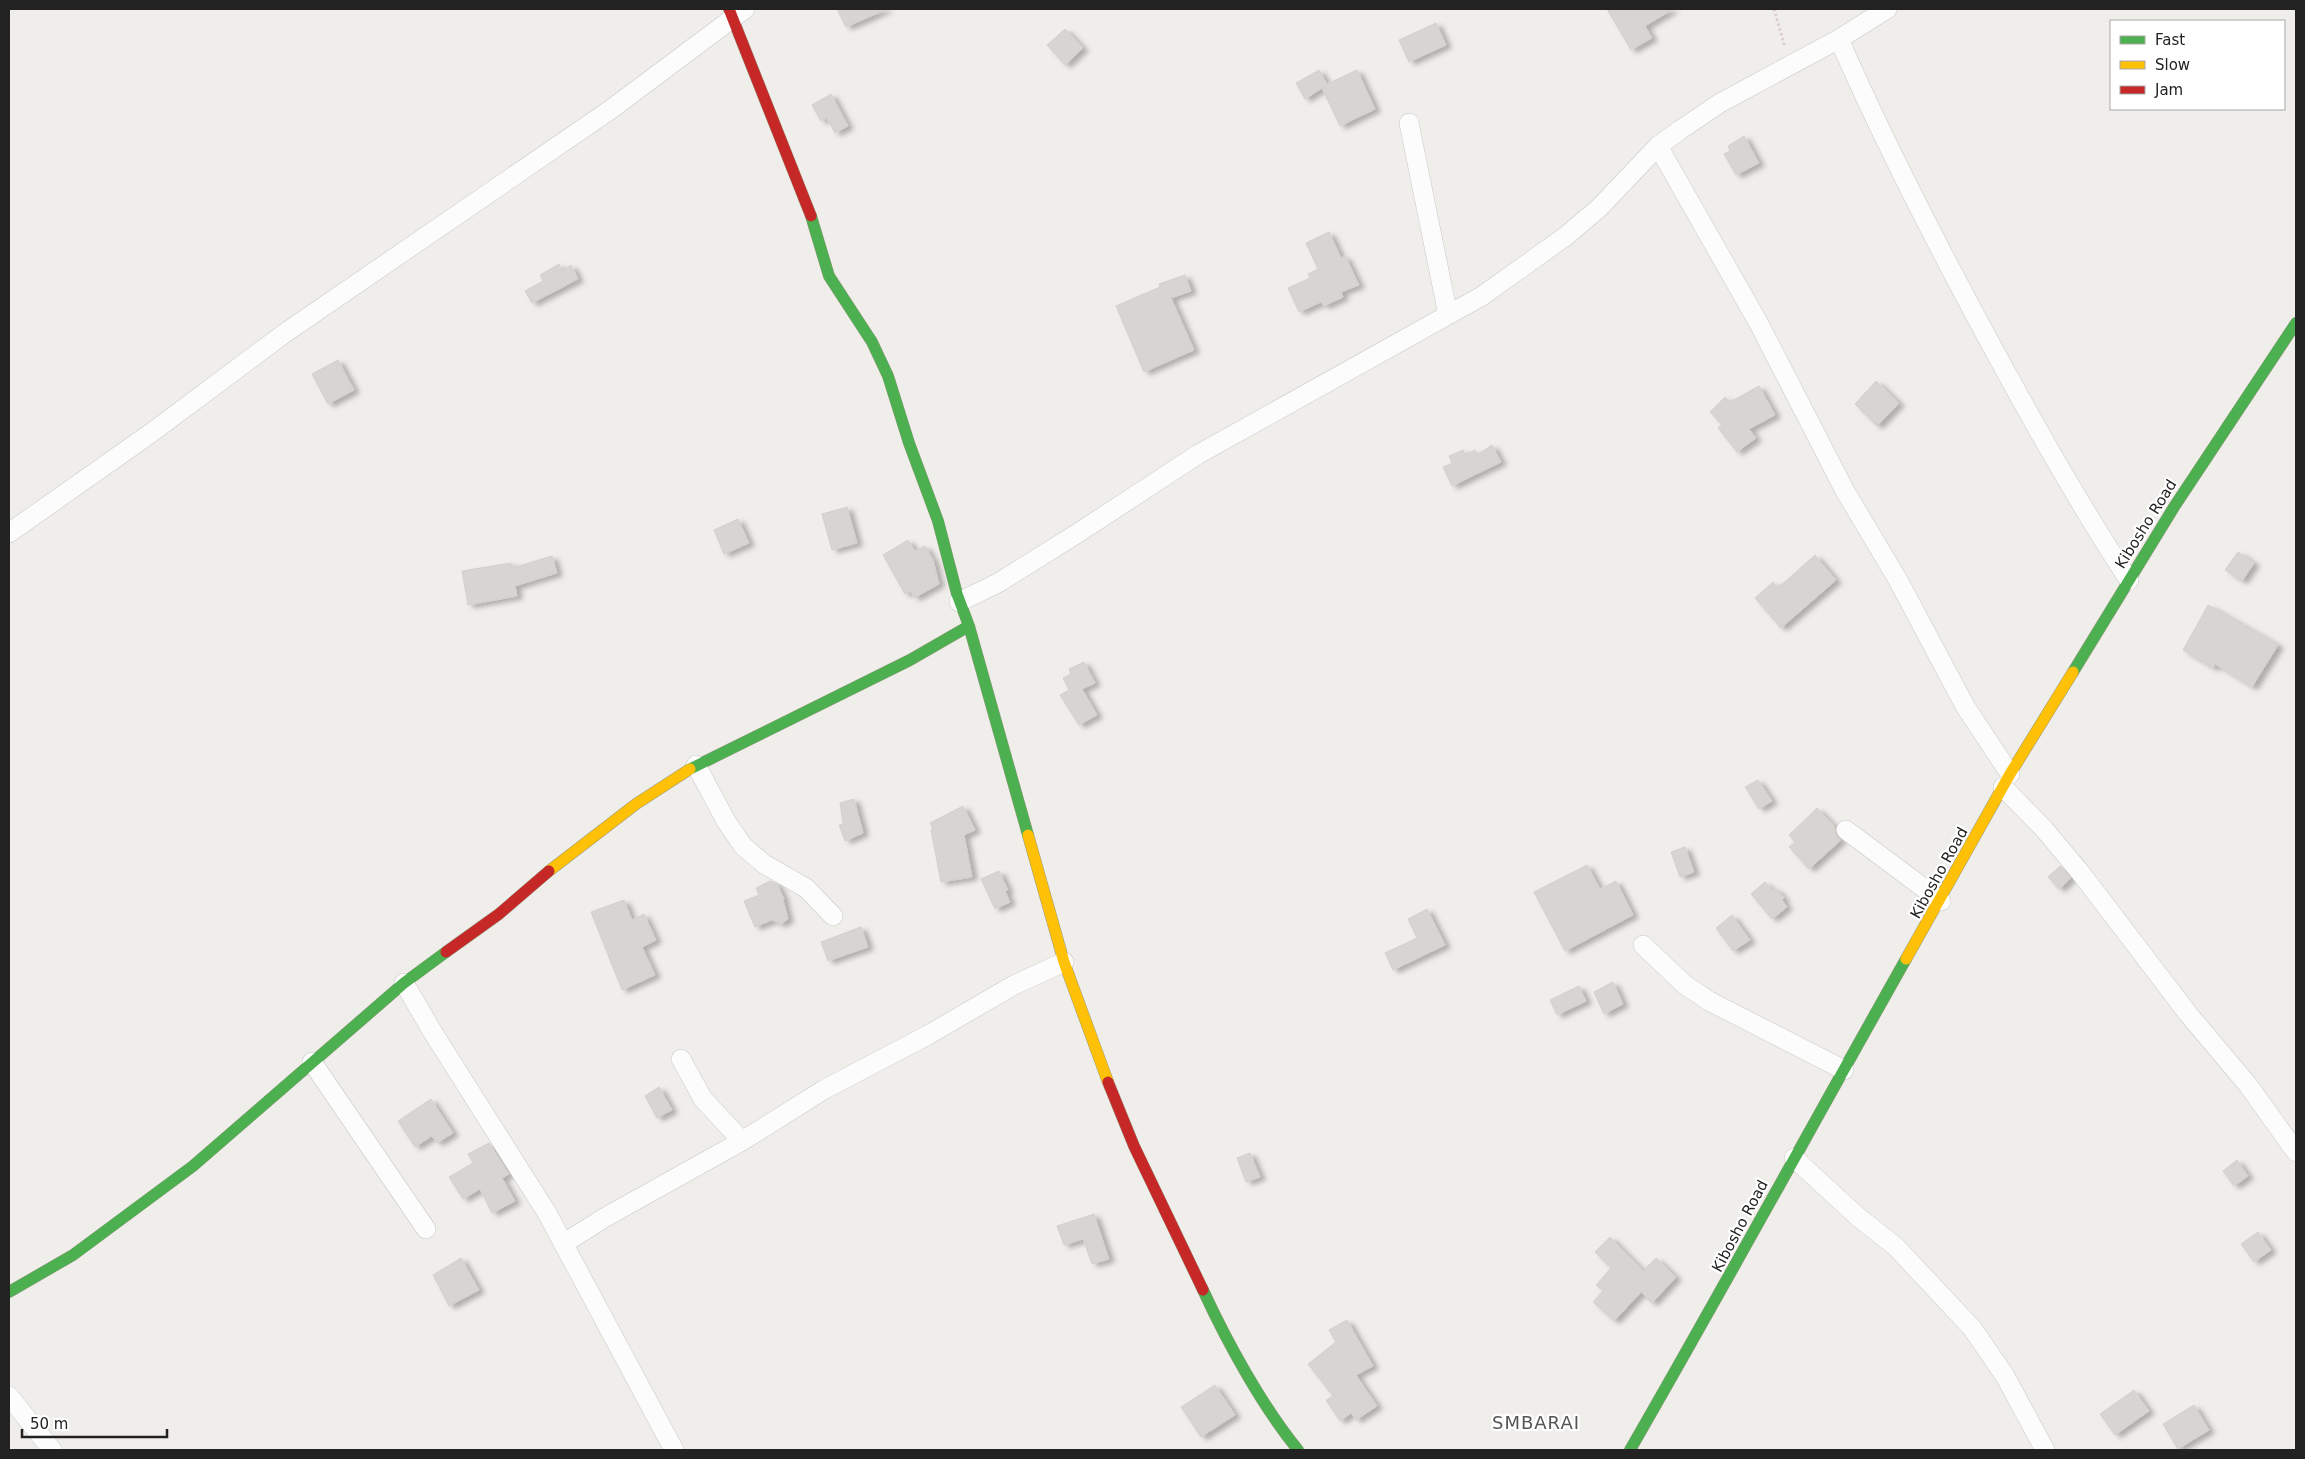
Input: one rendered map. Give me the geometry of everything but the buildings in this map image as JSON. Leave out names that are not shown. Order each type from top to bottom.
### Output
[{"type":"street","points":[[960,602],[998,583],[1197,455],[1482,296],[1566,236],[1599,208],[1658,146],[1720,103],[1839,39],[1887,9]]},
{"type":"street","points":[[9,532],[151,433],[285,333],[610,110],[736,12],[810,211],[829,276],[840,296],[872,342],[888,376],[909,443],[938,520],[1064,962],[1099,1061],[1134,1146],[1216,1318],[1281,1429],[1298,1450]]},
{"type":"street","points":[[1839,39],[1881,135],[1922,216],[2072,491],[2129,580]]},
{"type":"street","points":[[1409,123],[1448,315]]},
{"type":"street","points":[[1658,146],[1758,322],[1845,491],[1898,580],[2007,781],[2080,872],[2184,1008],[2248,1085],[2296,1152]]},
{"type":"street","name":"Kibosho Road","points":[[1630,1450],[1732,1274],[1794,1158],[2007,781],[2129,580],[2248,394],[2296,323]]},
{"type":"street","points":[[9,1292],[73,1255],[193,1166],[312,1062],[341,1040],[404,982],[500,914],[541,877],[590,838],[696,765],[910,660],[969,626]]},
{"type":"street","points":[[696,765],[726,821],[744,846],[764,864],[806,888],[833,916]]},
{"type":"street","points":[[1846,830],[1941,900]]},
{"type":"street","points":[[1642,945],[1685,985],[1708,1001],[1844,1070]]},
{"type":"street","points":[[563,1244],[611,1213],[742,1141],[825,1089],[928,1035],[1014,985],[1064,962]]},
{"type":"street","points":[[404,982],[432,1031],[547,1213],[674,1450]]},
{"type":"street","points":[[681,1059],[703,1098],[742,1141]]},
{"type":"street","points":[[312,1062],[426,1229]]},
{"type":"street","points":[[1794,1158],[1857,1216],[1896,1247],[1972,1328],[2005,1376],[2046,1450]]},
{"type":"street","points":[[9,1396],[52,1450]]},
{"type":"path","points":[[1774,9],[1790,65]]},
{"type":"traffic: fast","points":[[811,216],[829,276],[872,342],[888,376],[909,443],[938,521],[957,594],[969,626],[1028,835]]},
{"type":"traffic: fast","points":[[2073,672],[2174,507],[2296,323]]},
{"type":"traffic: fast","points":[[690,769],[910,660],[969,626]]},
{"type":"traffic: fast","points":[[9,1292],[73,1255],[193,1166],[404,983],[446,952]]},
{"type":"traffic: fast","points":[[1630,1450],[1906,959]]},
{"type":"traffic: fast","points":[[1203,1290],[1258,1394],[1298,1450]]},
{"type":"traffic: slow","points":[[1906,959],[2010,774],[2073,672]]},
{"type":"traffic: slow","points":[[549,871],[636,804],[690,769]]},
{"type":"traffic: slow","points":[[1028,835],[1064,962],[1108,1082]]},
{"type":"traffic: jam","points":[[729,9],[811,216]]},
{"type":"traffic: jam","points":[[446,952],[499,914],[549,871]]},
{"type":"traffic: jam","points":[[1108,1082],[1134,1146],[1203,1290]]},
{"type":"district","name":"SMBARAI","points":[[1536,1422]]}]
